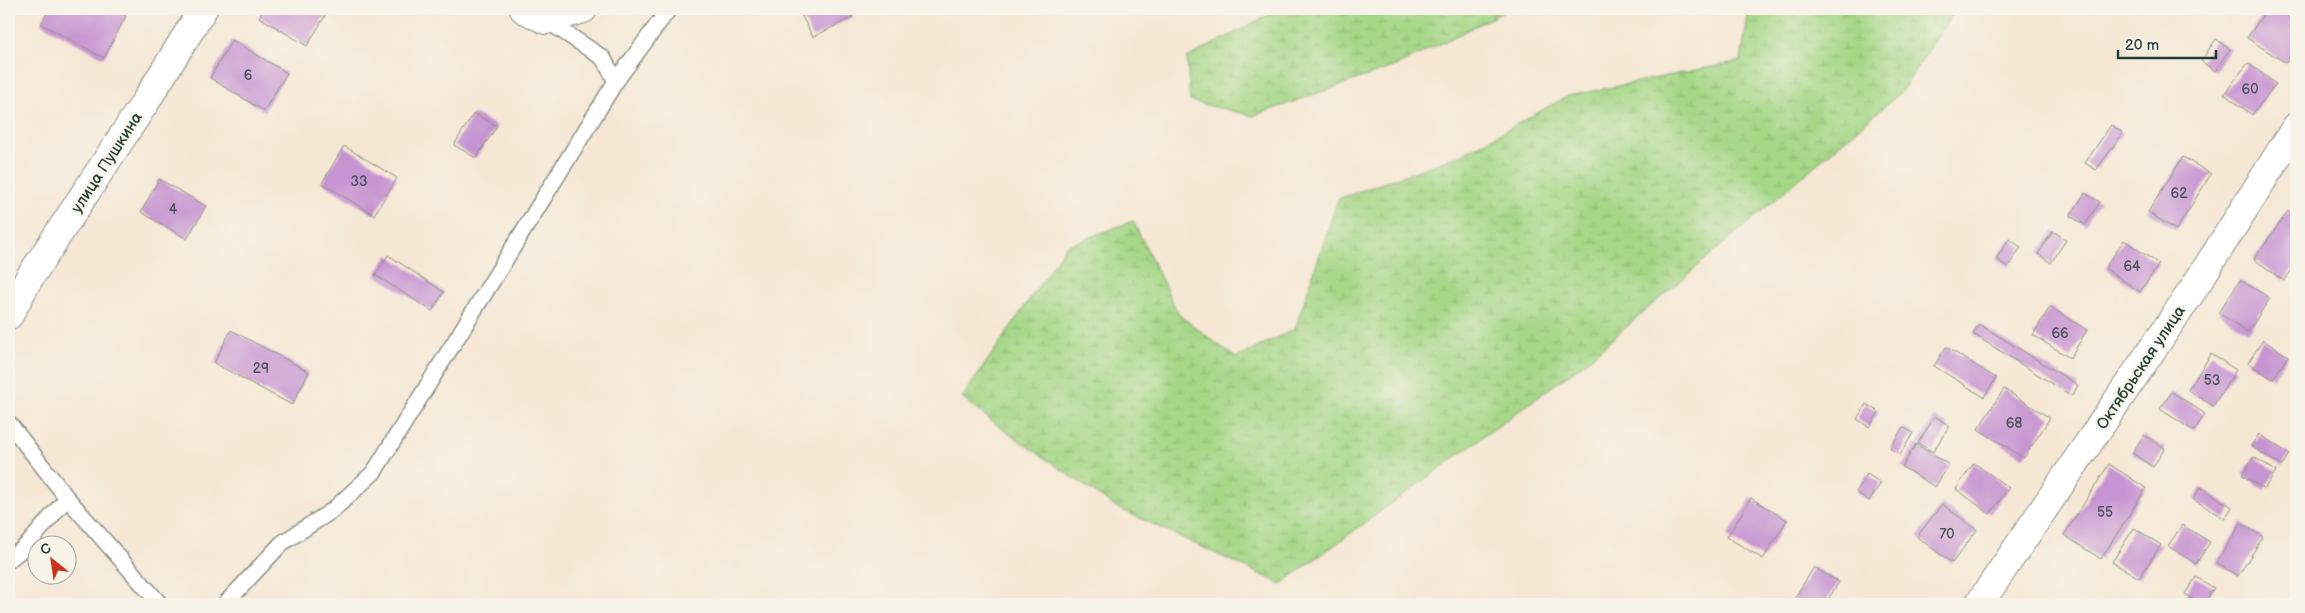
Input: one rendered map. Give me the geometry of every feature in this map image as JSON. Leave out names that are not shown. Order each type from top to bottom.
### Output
[{"type":"street","name":"улица Пушкина","points":[[9,315],[28,280],[204,9]]},
{"type":"street","points":[[535,14],[583,9]]},
{"type":"street","name":"Октябрьская улица","points":[[1979,604],[2192,291],[2296,127]]},
{"type":"lane","points":[[225,604],[282,543],[333,510],[374,472],[616,81],[669,9]]},
{"type":"lane","points":[[535,14],[603,58],[616,81]]},
{"type":"lane","points":[[9,423],[66,498],[160,604]]},
{"type":"lane","points":[[9,560],[28,544],[66,498]]},
{"type":"green space","points":[[1280,9],[1509,9],[1398,65],[1253,116],[1190,101],[1187,58]]},
{"type":"green space","points":[[1749,9],[1954,9],[1954,12],[1901,92],[1583,364],[1281,584],[1114,506],[997,425],[962,398],[1066,246],[1133,221],[1179,315],[1236,358],[1295,329],[1338,199],[1461,155],[1568,96],[1741,61]]},
{"type":"building","points":[[49,9],[112,9],[126,16],[104,58],[41,24]]},
{"type":"building","points":[[264,9],[329,9],[307,46],[259,17]]},
{"type":"building","points":[[798,9],[848,9],[853,17],[813,37]]},
{"type":"building","points":[[2267,9],[2287,9],[2296,15],[2296,48],[2286,63],[2247,38]]},
{"type":"building","points":[[2216,39],[2230,49],[2215,71],[2201,61]]},
{"type":"building","points":[[232,40],[287,73],[264,111],[210,78]]},
{"type":"building","points":[[2248,63],[2276,84],[2252,115],[2224,94]]},
{"type":"building","points":[[474,113],[497,126],[476,158],[454,145]]},
{"type":"building","points":[[2111,125],[2123,133],[2096,170],[2085,163]]},
{"type":"building","points":[[344,146],[397,178],[374,215],[322,183]]},
{"type":"building","points":[[2183,157],[2211,174],[2176,230],[2148,212]]},
{"type":"building","points":[[159,179],[206,206],[187,239],[141,212]]},
{"type":"building","points":[[2085,193],[2100,202],[2085,225],[2070,216]]},
{"type":"building","points":[[2288,211],[2296,216],[2296,264],[2284,281],[2254,259]]},
{"type":"building","points":[[2053,231],[2066,240],[2051,263],[2038,254]]},
{"type":"building","points":[[2009,239],[2021,247],[2008,267],[1996,259]]},
{"type":"building","points":[[2124,240],[2159,264],[2140,292],[2105,268]]},
{"type":"building","points":[[388,255],[444,292],[432,311],[375,275]]},
{"type":"building","points":[[2240,280],[2270,298],[2248,332],[2218,313]]},
{"type":"building","points":[[2050,307],[2087,330],[2070,358],[2033,335]]},
{"type":"building","points":[[1979,324],[2078,385],[2072,396],[1973,334]]},
{"type":"building","points":[[231,330],[309,372],[292,405],[214,363]]},
{"type":"building","points":[[2263,340],[2288,356],[2273,379],[2248,363]]},
{"type":"building","points":[[1946,347],[1996,378],[1984,397],[1934,366]]},
{"type":"building","points":[[2211,354],[2236,370],[2213,406],[2188,390]]},
{"type":"building","points":[[2004,389],[2050,418],[2024,458],[1978,429]]},
{"type":"building","points":[[2172,392],[2205,414],[2194,431],[2160,409]]},
{"type":"building","points":[[1866,404],[1879,412],[1869,427],[1857,419]]},
{"type":"building","points":[[1935,416],[1949,426],[1933,452],[1918,443]]},
{"type":"building","points":[[1903,427],[1913,433],[1900,455],[1890,448]]},
{"type":"building","points":[[2259,434],[2289,454],[2282,466],[2251,446]]},
{"type":"building","points":[[2144,435],[2165,448],[2153,467],[2132,453]]},
{"type":"building","points":[[1916,444],[1949,465],[1935,487],[1902,467]]},
{"type":"building","points":[[2254,457],[2276,471],[2264,489],[2242,475]]},
{"type":"building","points":[[1974,463],[2009,488],[1990,514],[1956,489]]},
{"type":"building","points":[[2109,464],[2146,488],[2101,559],[2064,535]]},
{"type":"building","points":[[1867,474],[1881,483],[1869,501],[1856,492]]},
{"type":"building","points":[[2201,487],[2232,507],[2225,519],[2193,499]]},
{"type":"building","points":[[1751,498],[1787,520],[1763,559],[1727,537]]},
{"type":"building","points":[[1942,504],[1977,530],[1952,563],[1917,537]]},
{"type":"building","points":[[2241,523],[2263,537],[2238,576],[2216,563]]},
{"type":"building","points":[[2182,525],[2210,542],[2196,564],[2168,546]]},
{"type":"building","points":[[2134,528],[2161,545],[2139,578],[2112,562]]},
{"type":"building","points":[[1814,567],[1839,582],[1825,604],[1791,604]]},
{"type":"building","points":[[2196,577],[2214,588],[2204,604],[2200,604],[2185,594]]}]
